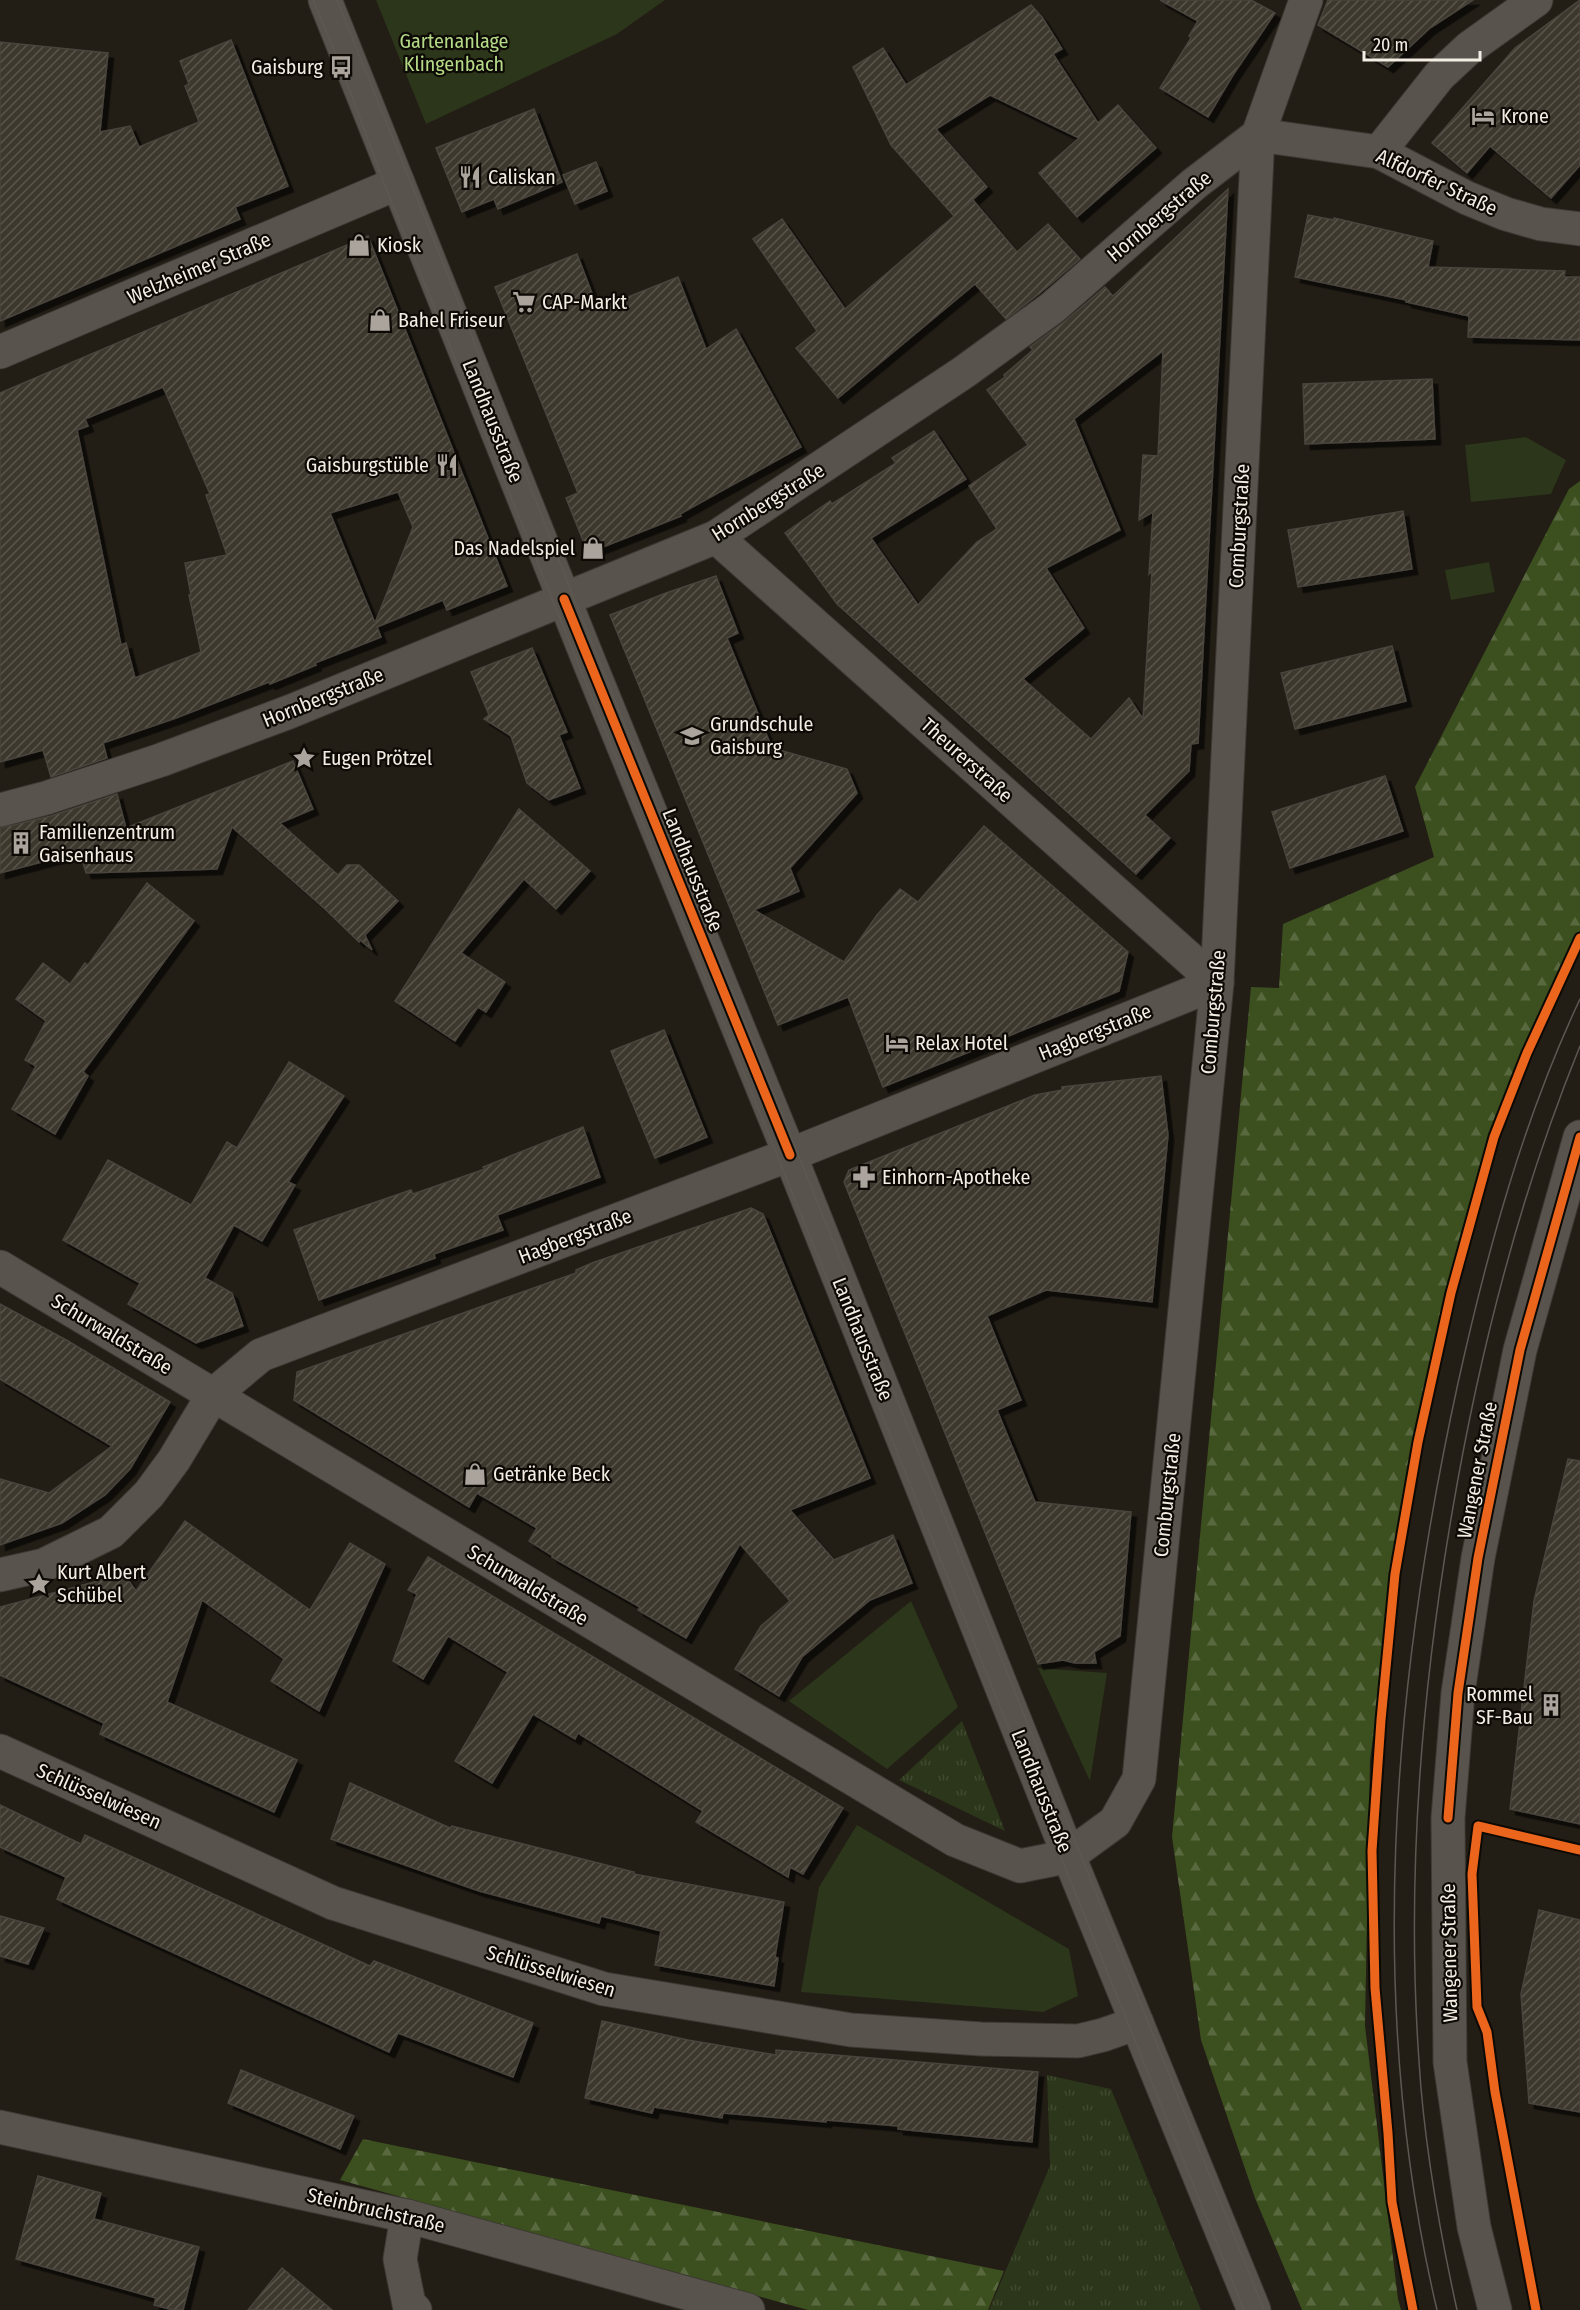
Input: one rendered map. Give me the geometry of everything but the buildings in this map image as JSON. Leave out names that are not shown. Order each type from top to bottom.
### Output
[{"type":"street","name":"Landhausstraße","points":[[325,0],[564,599],[790,1155],[1068,1854],[1254,2310]]},
{"type":"street","points":[[1258,135],[1305,0]]},
{"type":"street","points":[[1379,152],[1439,76],[1469,48],[1536,0]]},
{"type":"street","name":"Alfdorfer Straße","points":[[1258,135],[1379,152],[1467,198],[1506,214],[1541,224],[1580,230]]},
{"type":"street","name":"Hornbergstraße","points":[[0,810],[46,798],[161,760],[289,712],[716,537],[964,372],[1052,308],[1194,184],[1258,135]]},
{"type":"street","name":"Comburgstraße","points":[[1068,1854],[1115,1822],[1139,1779],[1217,983],[1258,135]]},
{"type":"street","name":"Welzheimer Straße","points":[[0,352],[398,183]]},
{"type":"street","name":"Theurerstraße","points":[[716,537],[1217,983]]},
{"type":"street","name":"Hagbergstraße","points":[[0,1575],[44,1565],[111,1532],[149,1494],[174,1460],[213,1395],[261,1355],[790,1155],[1217,983]]},
{"type":"street","name":"Wangener Straße","points":[[1495,2310],[1474,2227],[1450,2062],[1448,1818],[1458,1693],[1478,1558],[1520,1350],[1580,1137]]},
{"type":"street","name":"Schurwaldstraße","points":[[0,1267],[956,1840],[1020,1866],[1068,1854]]},
{"type":"street","name":"Schlüsselwiesen","points":[[0,1751],[333,1903],[604,1989],[851,2031],[981,2039],[1078,2041],[1103,2036],[1137,2024]]},
{"type":"street","name":"Steinbruchstraße","points":[[0,2127],[407,2216],[748,2310]]},
{"type":"street","points":[[407,2216],[400,2259],[409,2304],[415,2310]]},
{"type":"green space","name":"Gartenanlage Klingenbach","points":[[376,0],[665,0],[617,34],[426,124]]},
{"type":"green space","points":[[1526,437],[1566,460],[1551,494],[1471,502],[1465,445]]},
{"type":"green space","points":[[1580,481],[1580,931],[1572,944],[1489,1136],[1413,1438],[1370,1760],[1365,2026],[1401,2310],[1302,2310],[1255,2198],[1201,2040],[1172,1837],[1251,987],[1279,988],[1283,924],[1434,857],[1415,787],[1569,489]]},
{"type":"green space","points":[[1489,562],[1495,592],[1451,600],[1445,570]]},
{"type":"green space","points":[[911,1601],[958,1707],[887,1769],[789,1701]]},
{"type":"green space","points":[[1038,1668],[1107,1673],[1090,1781]]},
{"type":"green space","points":[[962,1721],[1005,1831],[899,1780]]},
{"type":"green space","points":[[857,1825],[1069,1949],[1078,1996],[1043,2012],[801,1992],[819,1887]]},
{"type":"green space","points":[[1047,2075],[1111,2089],[1201,2310],[989,2310],[1050,2166]]},
{"type":"green space","points":[[363,2139],[1004,2271],[988,2310],[808,2310],[340,2180]]},
{"type":"tram line","points":[[313,0],[341,67],[386,188],[1244,2310]]},
{"type":"tram line","points":[[337,0],[573,596],[1264,2310]]},
{"type":"tram line","points":[[1437,2310],[1415,2195],[1401,2079],[1395,1963],[1396,1846],[1403,1729],[1417,1612],[1435,1497],[1469,1334],[1508,1187],[1541,1092],[1580,999]]},
{"type":"tram line","points":[[1457,2310],[1433,2186],[1419,2061],[1415,1992],[1416,1854],[1425,1717],[1432,1649],[1452,1513],[1488,1335],[1538,1160],[1580,1046]]},
{"type":"cycle path","points":[[564,599],[790,1155]]},
{"type":"cycle path","points":[[1413,2310],[1392,2202],[1375,1988],[1372,1851],[1381,1720],[1395,1574],[1418,1442],[1451,1293],[1494,1137],[1527,1053],[1580,938]]},
{"type":"cycle path","points":[[1448,1818],[1458,1693],[1478,1558],[1520,1350],[1580,1137]]},
{"type":"cycle path","points":[[1536,2310],[1495,2092],[1487,2032],[1477,2007],[1472,1874],[1478,1826],[1580,1850]]},
{"type":"place","name":"Gaisburg","points":[[341,67]]},
{"type":"place","name":"Krone","points":[[1483,116]]},
{"type":"place","name":"Caliskan","points":[[470,177]]},
{"type":"place","name":"Kiosk","points":[[359,245]]},
{"type":"place","name":"CAP-Markt","points":[[524,302]]},
{"type":"place","name":"Bahel Friseur","points":[[380,320]]},
{"type":"place","name":"Gaisburgstüble","points":[[447,465]]},
{"type":"place","name":"Das Nadelspiel","points":[[593,548]]},
{"type":"place","name":"Grundschule Gaisburg","points":[[692,736]]},
{"type":"place","name":"Eugen Prötzel","points":[[304,758]]},
{"type":"place","name":"Familienzentrum Gaisenhaus","points":[[21,843]]},
{"type":"place","name":"Relax Hotel","points":[[897,1043]]},
{"type":"place","name":"Einhorn-Apotheke","points":[[864,1177]]},
{"type":"place","name":"Getränke Beck","points":[[475,1474]]},
{"type":"place","name":"Kurt Albert Schübel","points":[[39,1584]]},
{"type":"place","name":"Rommel SF-Bau","points":[[1551,1705]]}]
